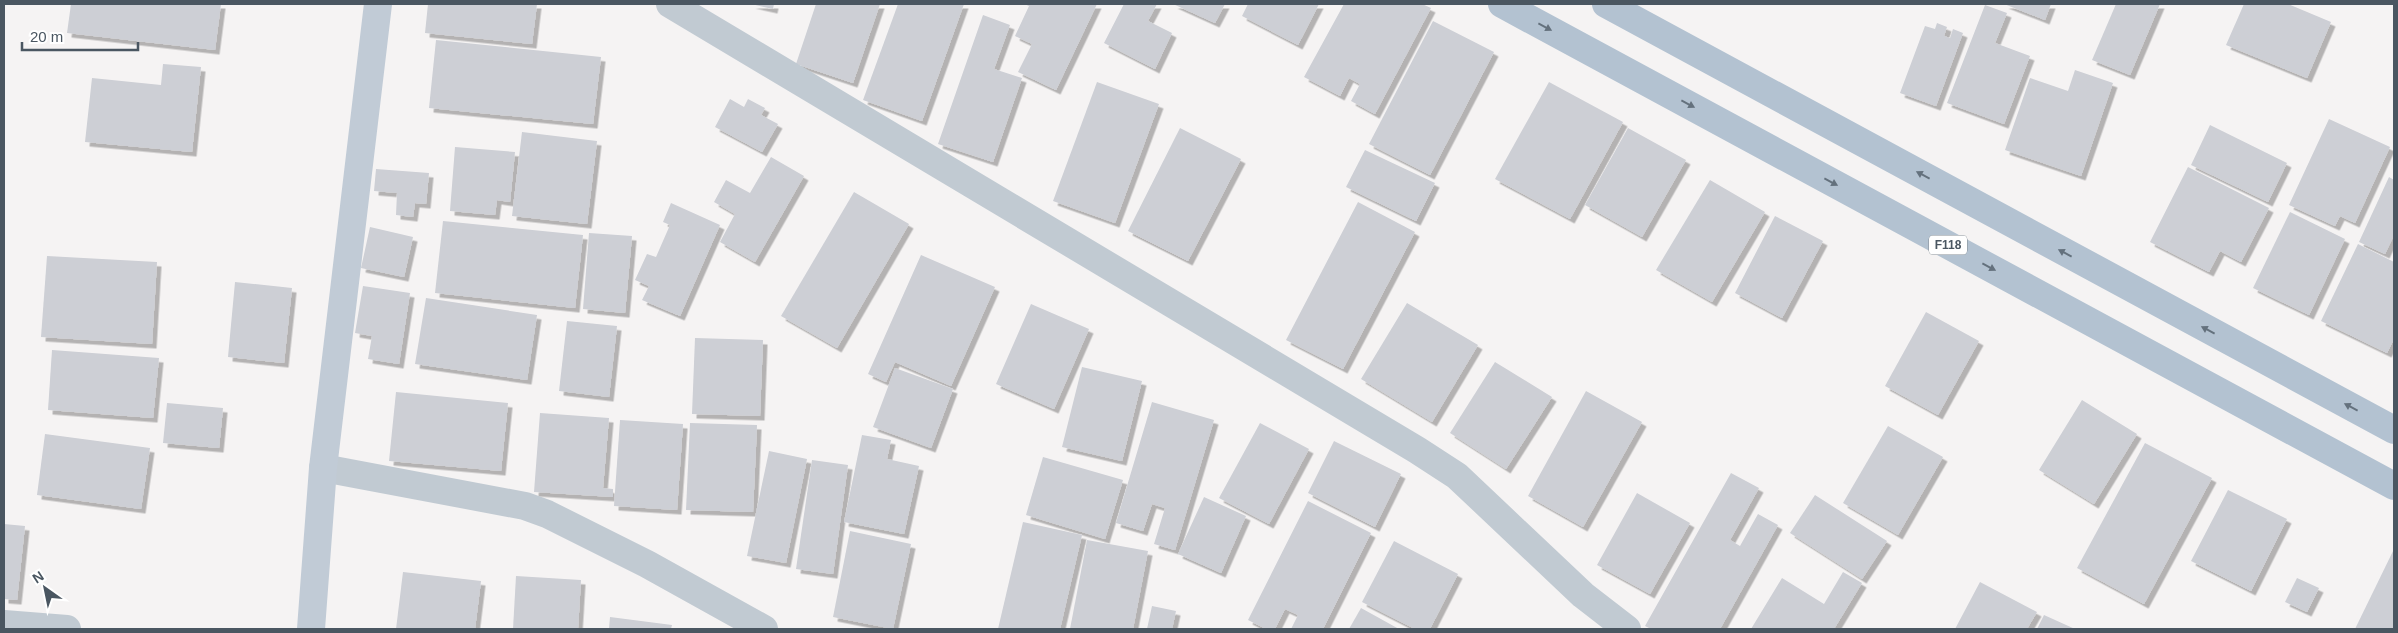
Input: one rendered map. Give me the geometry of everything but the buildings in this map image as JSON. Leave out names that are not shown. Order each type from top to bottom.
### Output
[{"type":"main road","points":[[311,629],[323,468],[378,4]]},
{"type":"main road","name":"F118","points":[[1502,4],[2394,486]]},
{"type":"main road","points":[[1606,4],[2394,430]]},
{"type":"street","points":[[670,4],[1417,450],[1457,476],[1583,595],[1627,629]]},
{"type":"street","points":[[323,468],[533,508],[647,564],[764,629]]},
{"type":"street","points":[[4,624],[67,629]]}]
